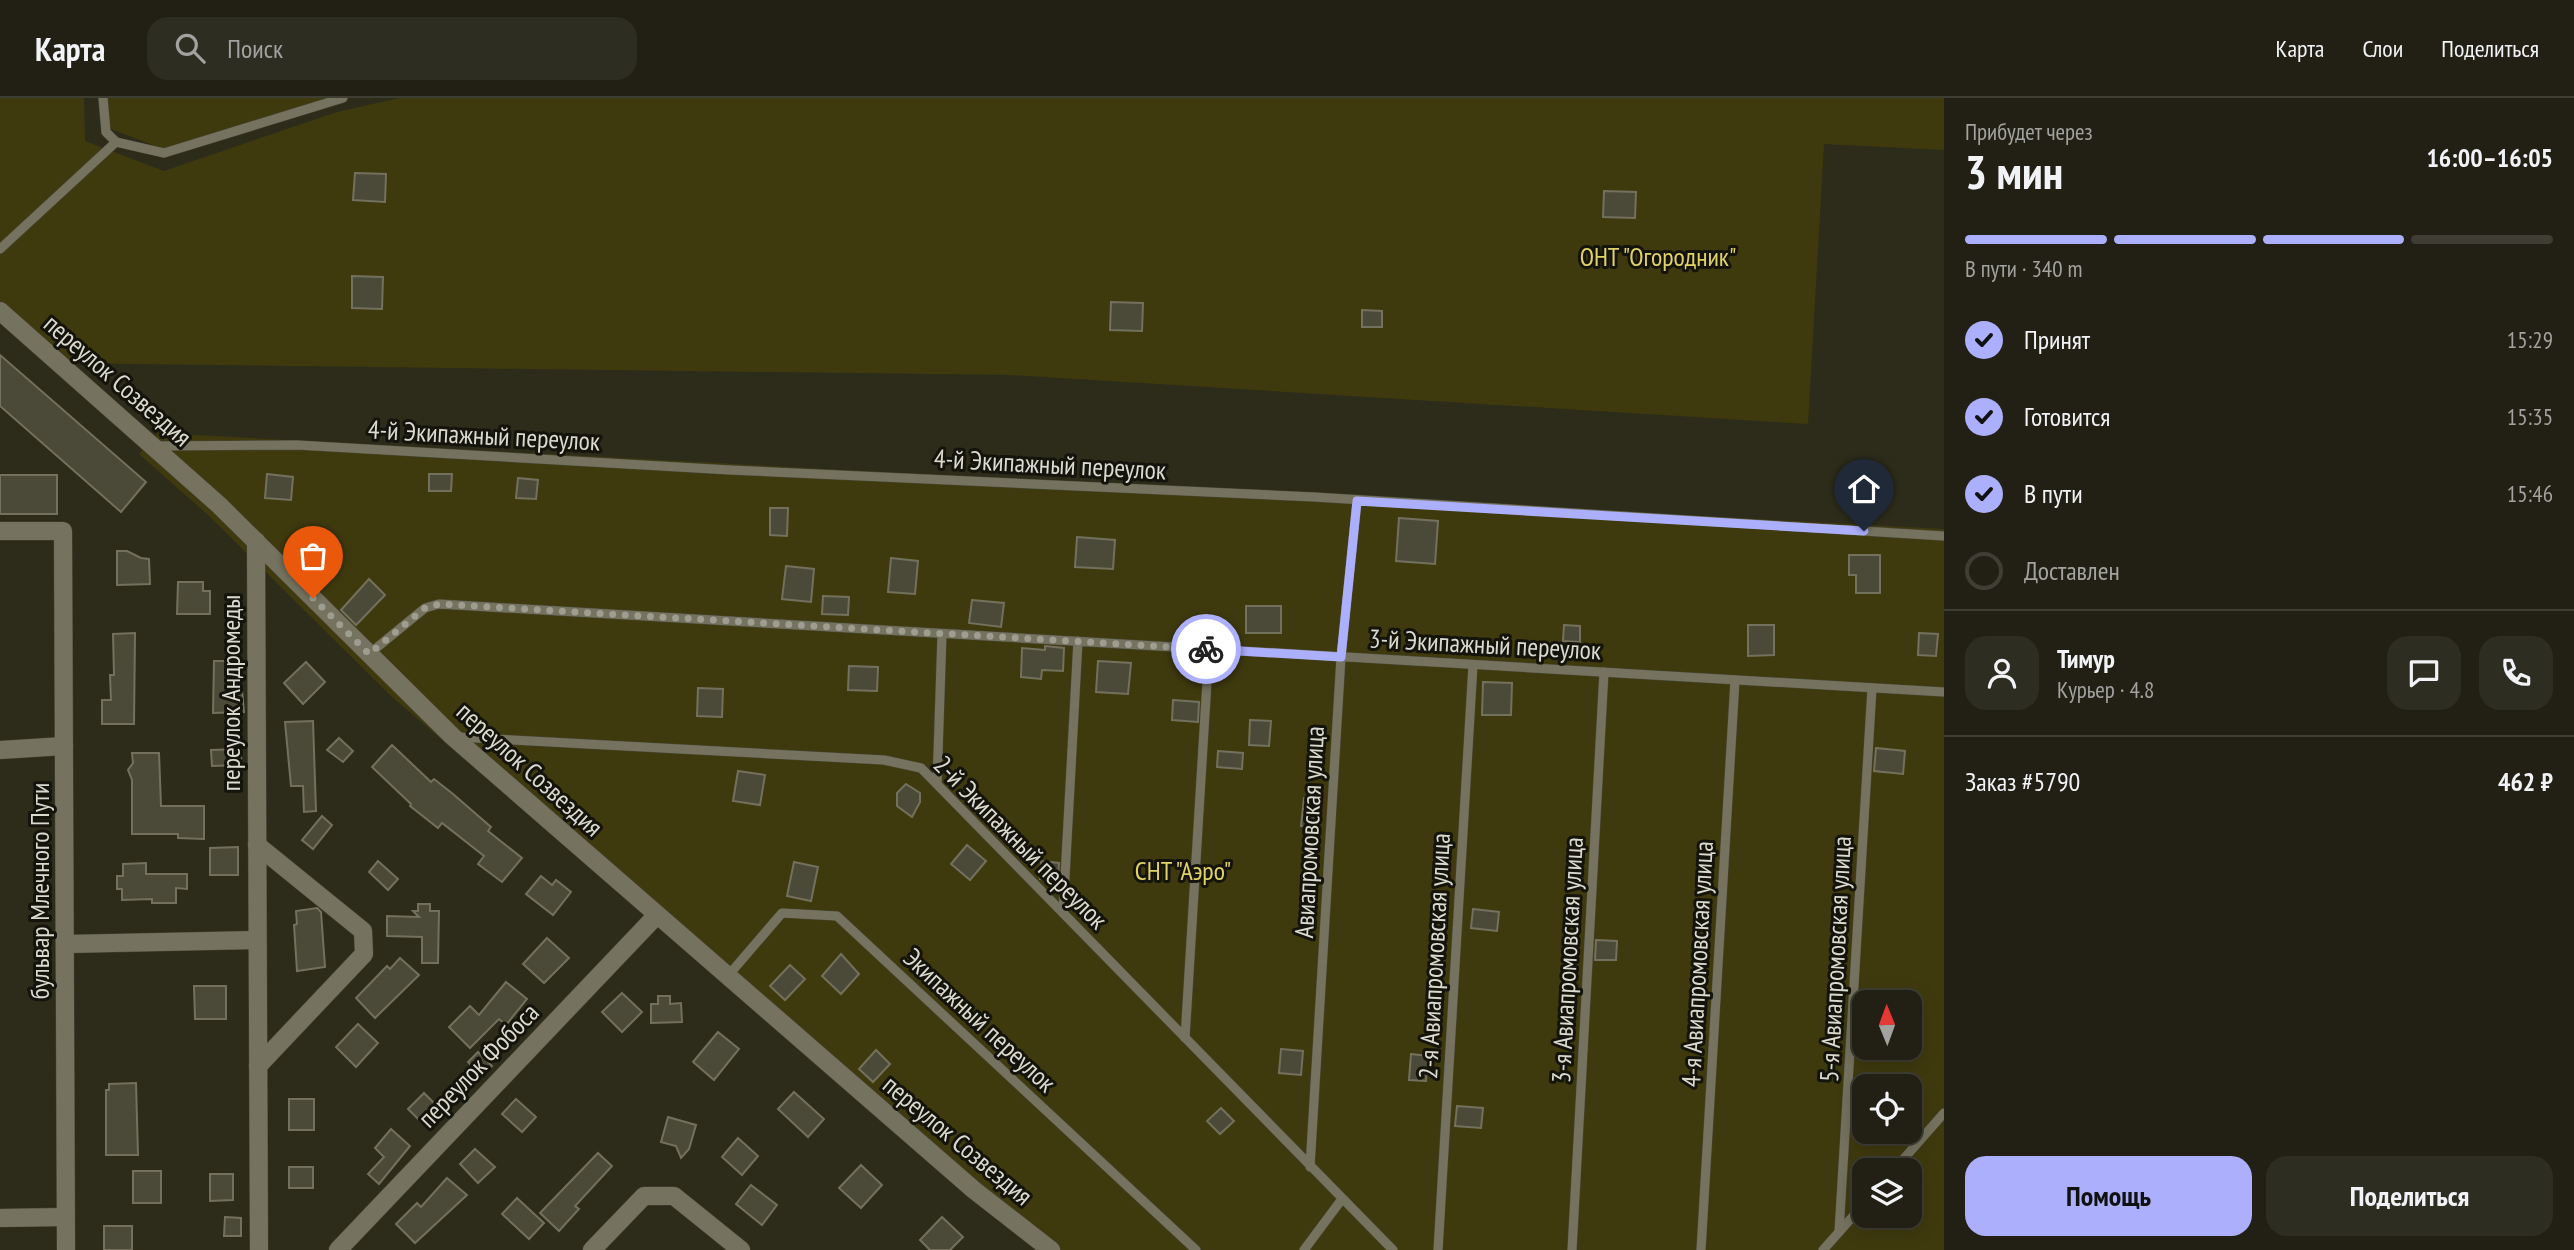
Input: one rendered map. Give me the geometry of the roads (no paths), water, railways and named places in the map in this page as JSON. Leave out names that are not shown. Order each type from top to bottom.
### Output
[{"type":"street","name":"переулок Созвездия","points":[[0,311],[256,541],[452,736],[974,1190],[1048,1248]]},
{"type":"street","name":"бульвар Млечного Пути","points":[[0,531],[63,531],[66,1250]]},
{"type":"street","name":"переулок Андромеды","points":[[256,541],[259,1250]]},
{"type":"street","points":[[0,750],[64,746]]},
{"type":"street","points":[[257,845],[363,931],[364,954],[258,1066]]},
{"type":"street","name":"переулок Фобоса","points":[[338,1250],[656,916]]},
{"type":"street","points":[[66,944],[257,940]]},
{"type":"street","points":[[592,1250],[644,1196],[674,1196],[741,1250]]},
{"type":"street","points":[[0,1218],[65,1217]]},
{"type":"lane","points":[[103,98],[106,132],[116,142],[164,153],[343,98]]},
{"type":"lane","points":[[0,249],[116,142]]},
{"type":"lane","name":"4-й Экипажный переулок","points":[[153,446],[297,445],[1357,501],[1944,536]]},
{"type":"lane","name":"Авиапромовская улица","points":[[1310,1167],[1341,657],[1357,501]]},
{"type":"lane","name":"3-й Экипажный переулок","points":[[369,654],[425,608],[439,604],[1944,692]]},
{"type":"lane","points":[[937,784],[942,634]]},
{"type":"lane","points":[[1063,913],[1078,642]]},
{"type":"lane","points":[[1185,1038],[1209,649]]},
{"type":"lane","name":"2-я Авиапромовская улица","points":[[1438,1250],[1473,664]]},
{"type":"lane","name":"3-я Авиапромовская улица","points":[[1572,1250],[1604,672]]},
{"type":"lane","name":"4-я Авиапромовская улица","points":[[1701,1250],[1735,680]]},
{"type":"lane","name":"5-я Авиапромовская улица","points":[[1839,1232],[1872,688]]},
{"type":"lane","name":"2-й Экипажный переулок","points":[[452,736],[884,760],[921,768],[1393,1250]]},
{"type":"lane","name":"Экипажный переулок","points":[[727,977],[782,913],[837,916],[1196,1250]]},
{"type":"lane","points":[[1904,1158],[1944,1113]]},
{"type":"lane","points":[[1304,1250],[1342,1199]]},
{"type":"lane","points":[[1823,1250],[1852,1217]]},
{"type":"park label","name":"ОНТ \"Огородник\"","points":[[1658,256]]},
{"type":"park label","name":"СНТ \"Аэро\"","points":[[1183,870]]}]
